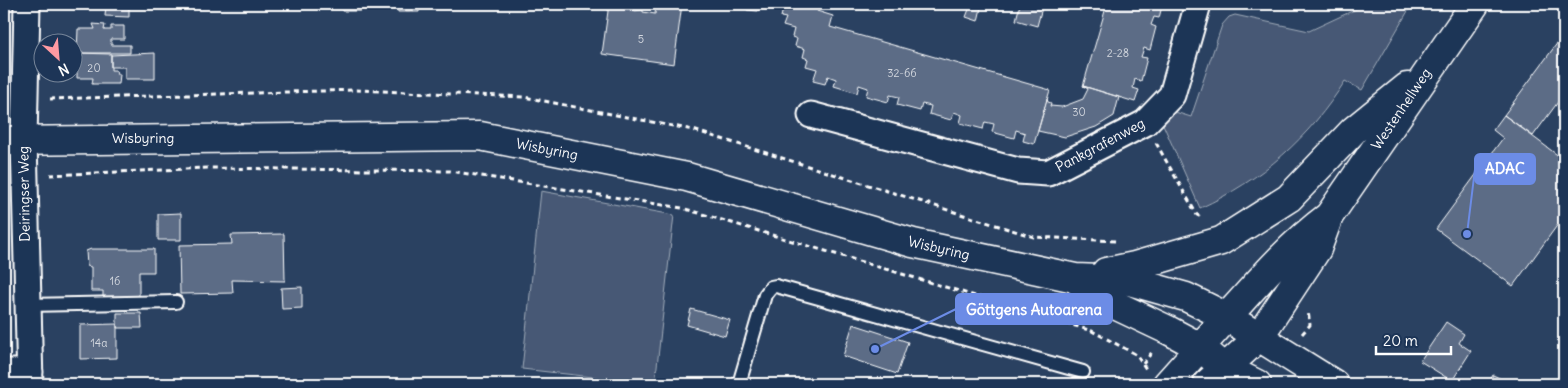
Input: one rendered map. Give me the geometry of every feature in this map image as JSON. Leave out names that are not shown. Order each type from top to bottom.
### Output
[{"type":"main road","name":"Westenhellweg","points":[[1216,376],[1259,337],[1317,249],[1329,216],[1429,68],[1475,4]]},
{"type":"main road","points":[[1075,278],[1135,266],[1221,241],[1289,198],[1354,130],[1429,68]]},
{"type":"main road","name":"Wisbyring","points":[[14,140],[480,136],[687,177],[913,243],[1075,278],[1126,280],[1186,297],[1227,318],[1334,384]]},
{"type":"main road","name":"Westenhellweg","points":[[1158,379],[1200,347],[1293,246],[1329,216]]},
{"type":"main road","name":"Wisbyring","points":[[1075,278],[1094,295],[1200,347],[1216,376],[1257,384]]},
{"type":"street","name":"Deiringser Weg","points":[[27,4],[14,140],[25,176],[30,378]]},
{"type":"street","name":"Pankgrafenweg","points":[[811,114],[1018,171],[1048,173],[1145,123],[1172,95],[1198,4]]},
{"type":"street","points":[[4,372],[30,378]]},
{"type":"lane","points":[[739,384],[764,295],[771,287],[776,286],[1083,372]]},
{"type":"lane","points":[[27,305],[176,302]]},
{"type":"path","points":[[1145,123],[1198,215],[1204,219]]},
{"type":"path","points":[[25,176],[207,168],[450,171],[682,208],[1092,331],[1137,355],[1158,379]]},
{"type":"shaded area","points":[[1367,4],[1412,4],[1362,90],[1345,81],[1331,102],[1300,139],[1264,171],[1223,197],[1200,208],[1162,122],[1172,111],[1191,117],[1222,25],[1229,17],[1235,15],[1309,31]]},
{"type":"shaded area","points":[[541,191],[674,215],[655,384],[522,369]]},
{"type":"building","points":[[315,4],[342,4],[342,9],[315,8]]},
{"type":"building","points":[[342,4],[360,4],[360,11],[342,11]]},
{"type":"building","points":[[398,4],[419,4],[419,12],[398,12]]},
{"type":"building","points":[[609,4],[634,8],[633,11],[643,10],[643,12],[655,14],[656,4],[682,4],[674,64],[602,54]]},
{"type":"building","points":[[747,4],[759,4],[758,11],[747,10]]},
{"type":"building","points":[[773,4],[820,4],[817,11],[833,16],[830,27],[1050,90],[1034,144],[1023,141],[1025,133],[1016,130],[1014,138],[992,132],[994,124],[985,122],[983,129],[960,123],[962,115],[954,112],[951,120],[929,114],[931,106],[922,104],[920,111],[897,105],[899,97],[890,95],[888,102],[866,96],[868,88],[859,85],[857,93],[834,86],[836,79],[828,76],[825,84],[813,81],[817,69],[806,66],[808,59],[803,57],[805,49],[795,46],[797,39],[792,37],[794,29],[783,26],[786,18],[781,17],[783,9]]},
{"type":"building","points":[[971,4],[982,4],[978,21],[966,17]]},
{"type":"building","points":[[1020,4],[1043,4],[1037,26],[1016,20]]},
{"type":"building","points":[[1107,4],[1154,4],[1162,6],[1159,18],[1154,17],[1151,25],[1156,27],[1150,50],[1144,48],[1141,57],[1147,58],[1141,81],[1135,79],[1133,88],[1139,90],[1135,102],[1083,86]]},
{"type":"building","points":[[106,5],[129,5],[129,17],[105,16]]},
{"type":"building","points":[[93,24],[105,25],[104,30],[111,30],[111,26],[124,26],[124,39],[111,39],[111,45],[130,45],[130,53],[82,53],[82,32],[78,32],[78,29],[95,29]]},
{"type":"building","points":[[1564,34],[1564,101],[1561,98],[1533,136],[1504,115]]},
{"type":"building","points":[[82,53],[111,54],[111,70],[116,70],[117,74],[120,74],[119,84],[92,84],[93,78],[82,78]]},
{"type":"building","points":[[155,53],[155,79],[125,79],[125,67],[111,67],[111,55]]},
{"type":"building","points":[[1083,86],[1119,97],[1114,116],[1096,127],[1065,137],[1038,131],[1047,99],[1051,103],[1050,106],[1062,107],[1083,99],[1088,89]]},
{"type":"building","points":[[1504,115],[1564,160],[1564,216],[1513,286],[1436,229],[1503,138],[1493,130]]},
{"type":"building","points":[[181,213],[181,240],[158,240],[158,214]]},
{"type":"building","points":[[284,234],[285,281],[232,280],[233,293],[180,294],[179,245],[232,244],[231,235]]},
{"type":"building","points":[[91,249],[154,249],[154,272],[139,272],[139,297],[103,298],[103,291],[91,291],[91,267],[87,266],[86,251]]},
{"type":"building","points":[[302,287],[302,308],[282,309],[281,288]]},
{"type":"building","points":[[691,309],[730,320],[725,336],[687,325]]},
{"type":"building","points":[[117,313],[141,313],[142,328],[117,328]]},
{"type":"building","points":[[1446,322],[1464,334],[1459,343],[1471,351],[1452,381],[1420,361]]},
{"type":"building","points":[[117,324],[117,358],[80,359],[80,325]]},
{"type":"building","points":[[853,324],[908,342],[897,374],[843,356]]},
{"type":"building","points":[[1493,375],[1512,384],[1488,384]]},
{"type":"place","name":"ADAC","points":[[1467,234]]},
{"type":"place","name":"Göttgens Autoarena","points":[[875,349]]}]
